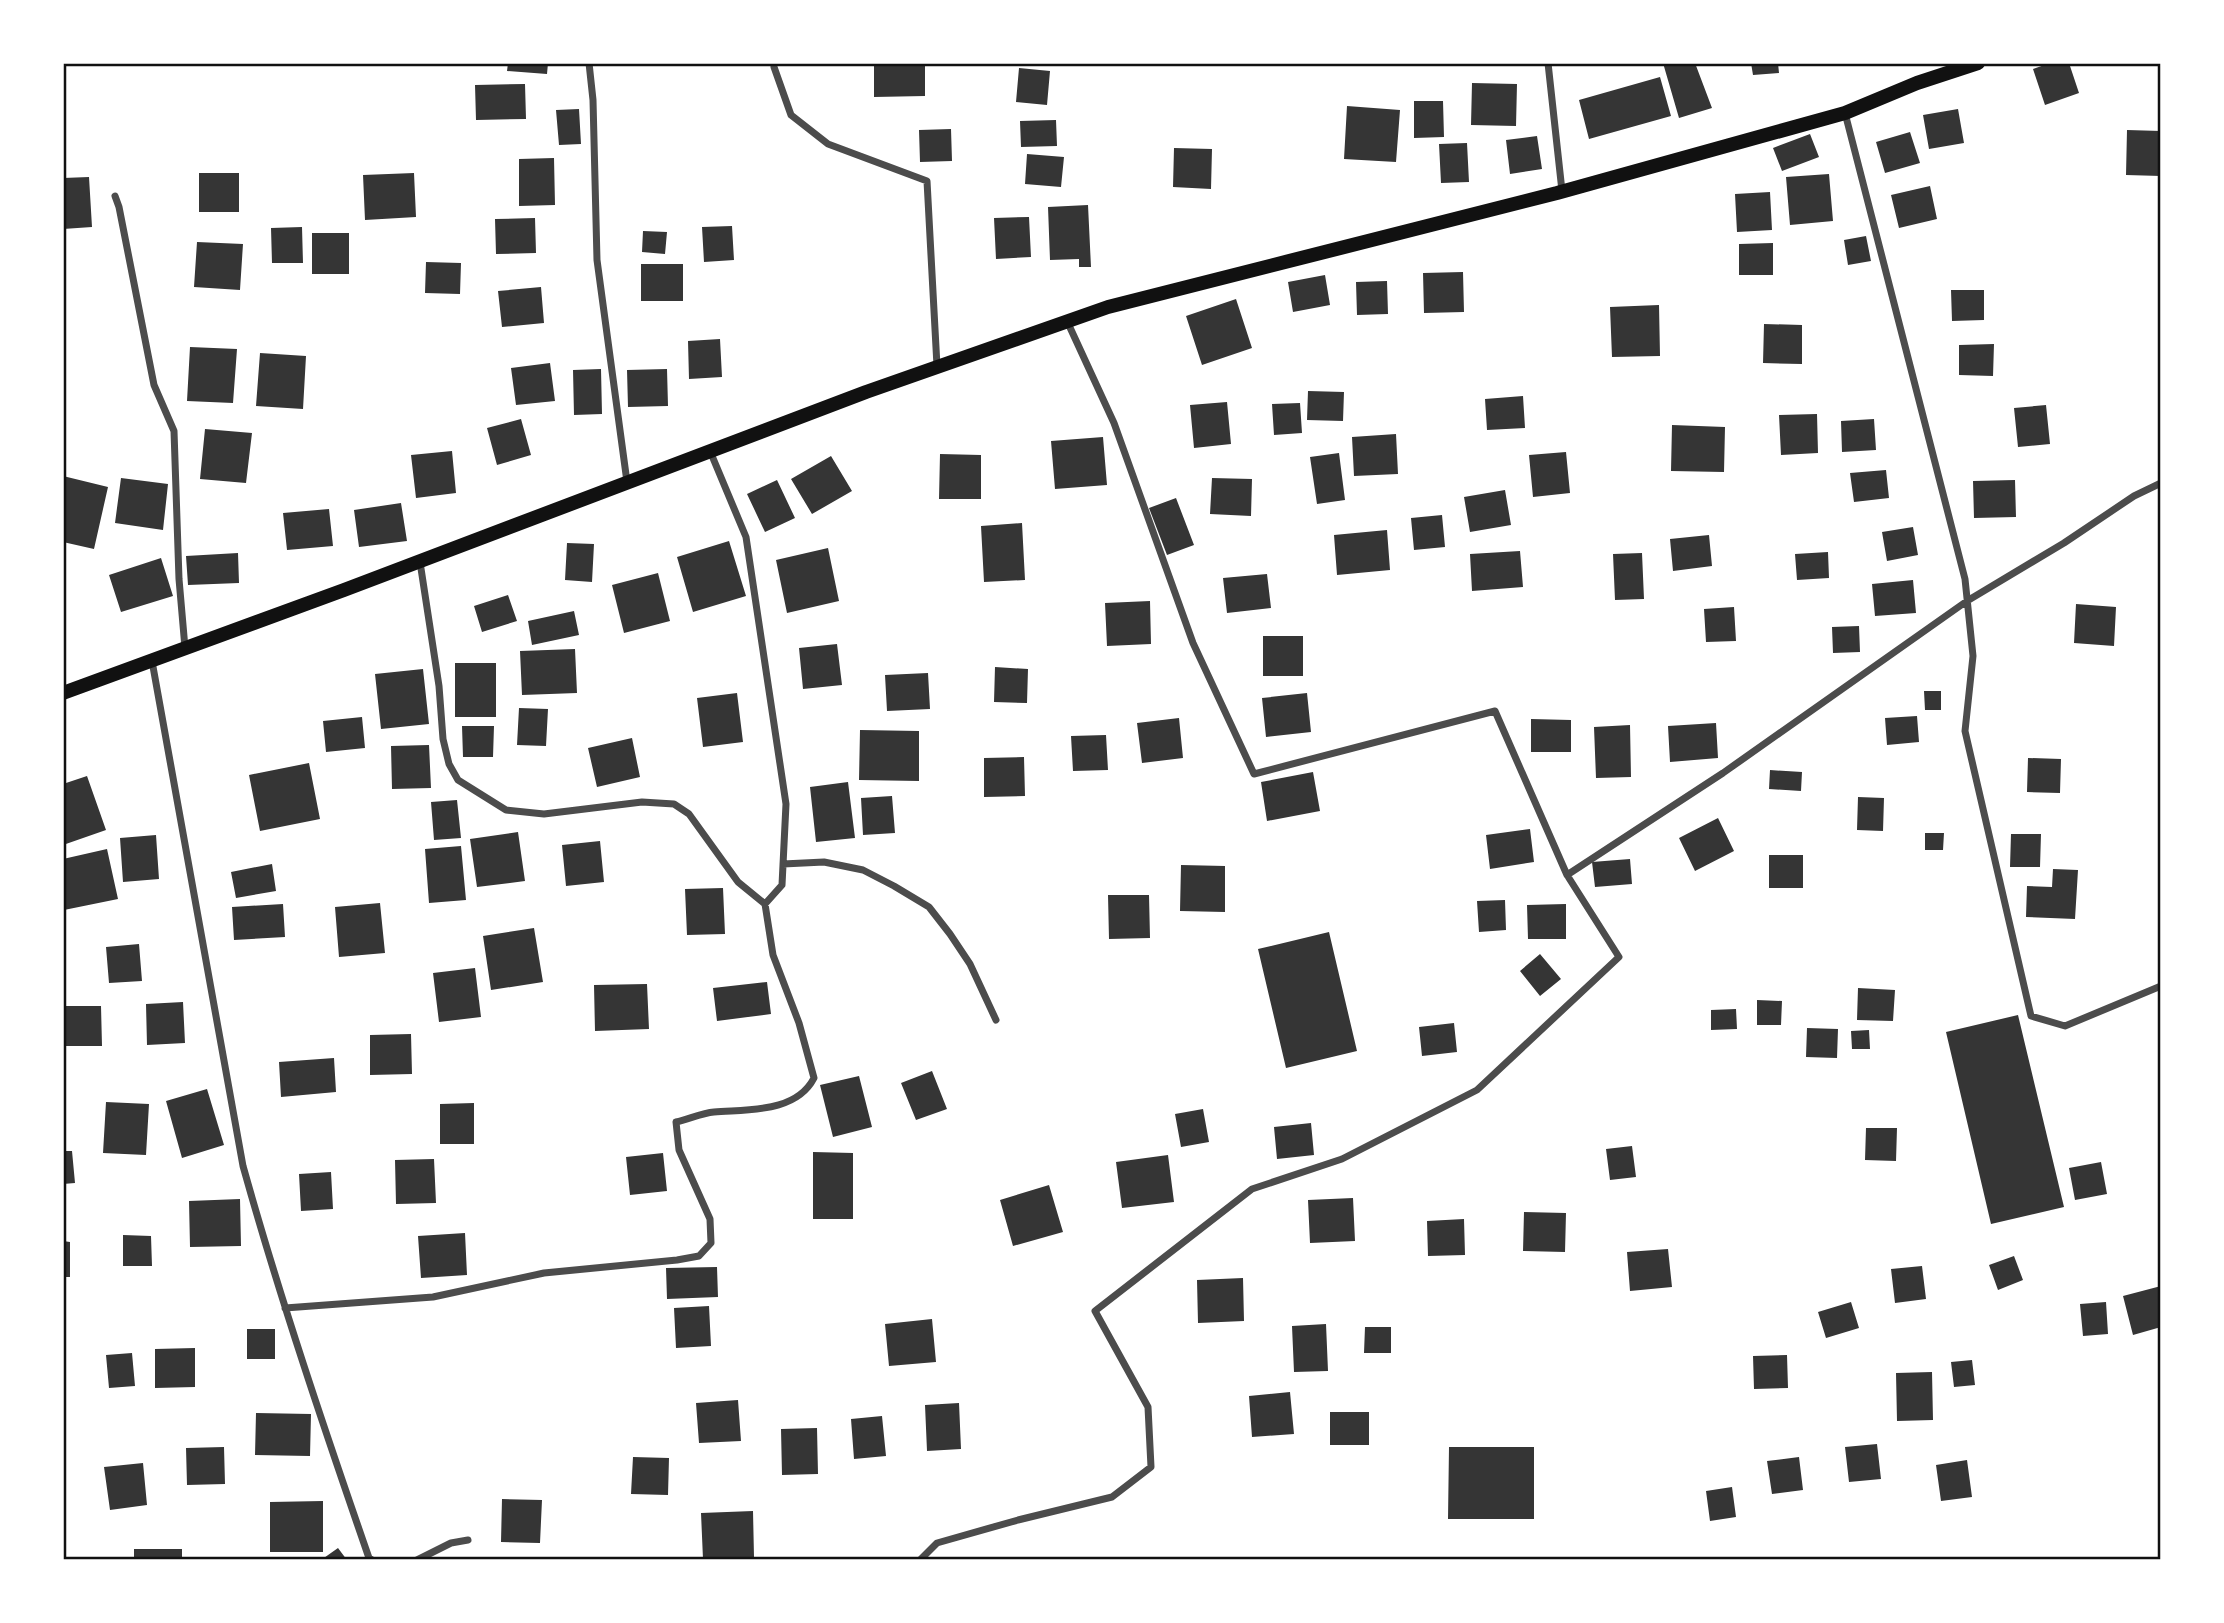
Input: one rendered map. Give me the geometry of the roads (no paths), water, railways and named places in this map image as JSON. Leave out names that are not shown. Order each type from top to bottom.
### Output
[{"type":"main road","points":[[63,692],[937,367],[1108,307],[1563,192],[1845,113],[1954,67],[1978,63]]},
{"type":"street","points":[[589,63],[593,100],[597,260],[627,482]]},
{"type":"street","points":[[1548,63],[1563,192]]},
{"type":"street","points":[[774,67],[791,115],[828,144],[927,181],[937,367]]},
{"type":"street","points":[[1845,113],[1965,579],[1973,656],[1965,731],[2031,1016],[2065,1026],[2161,986]]},
{"type":"street","points":[[115,196],[154,385],[174,430],[179,579],[185,648]]},
{"type":"street","points":[[920,1560],[937,1543],[1112,1497],[1151,1466],[1148,1407],[1095,1311],[1252,1189],[1342,1159],[1477,1090],[1619,957],[1567,875],[1495,711],[1254,774],[1193,643],[1114,423],[1067,321]]},
{"type":"street","points":[[710,451],[746,537],[786,804],[782,885],[765,904]]},
{"type":"street","points":[[1567,875],[1723,773],[1967,601],[2064,543],[2134,496],[2161,483]]},
{"type":"street","points":[[285,1308],[433,1297],[544,1273],[699,1256],[711,1243],[710,1219],[679,1150],[676,1122],[711,1112],[738,1111],[787,1103],[808,1089],[814,1078],[799,1023],[773,955],[765,904],[738,882],[689,814],[674,804],[642,802],[544,814],[506,810],[458,780],[449,764],[443,739],[439,686],[420,561]]},
{"type":"street","points":[[152,660],[243,1166],[321,1420],[369,1558],[372,1560]]},
{"type":"street","points":[[783,864],[824,862],[863,870],[929,907],[970,964],[996,1020]]},
{"type":"street","points":[[417,1560],[451,1543],[468,1540]]}]
